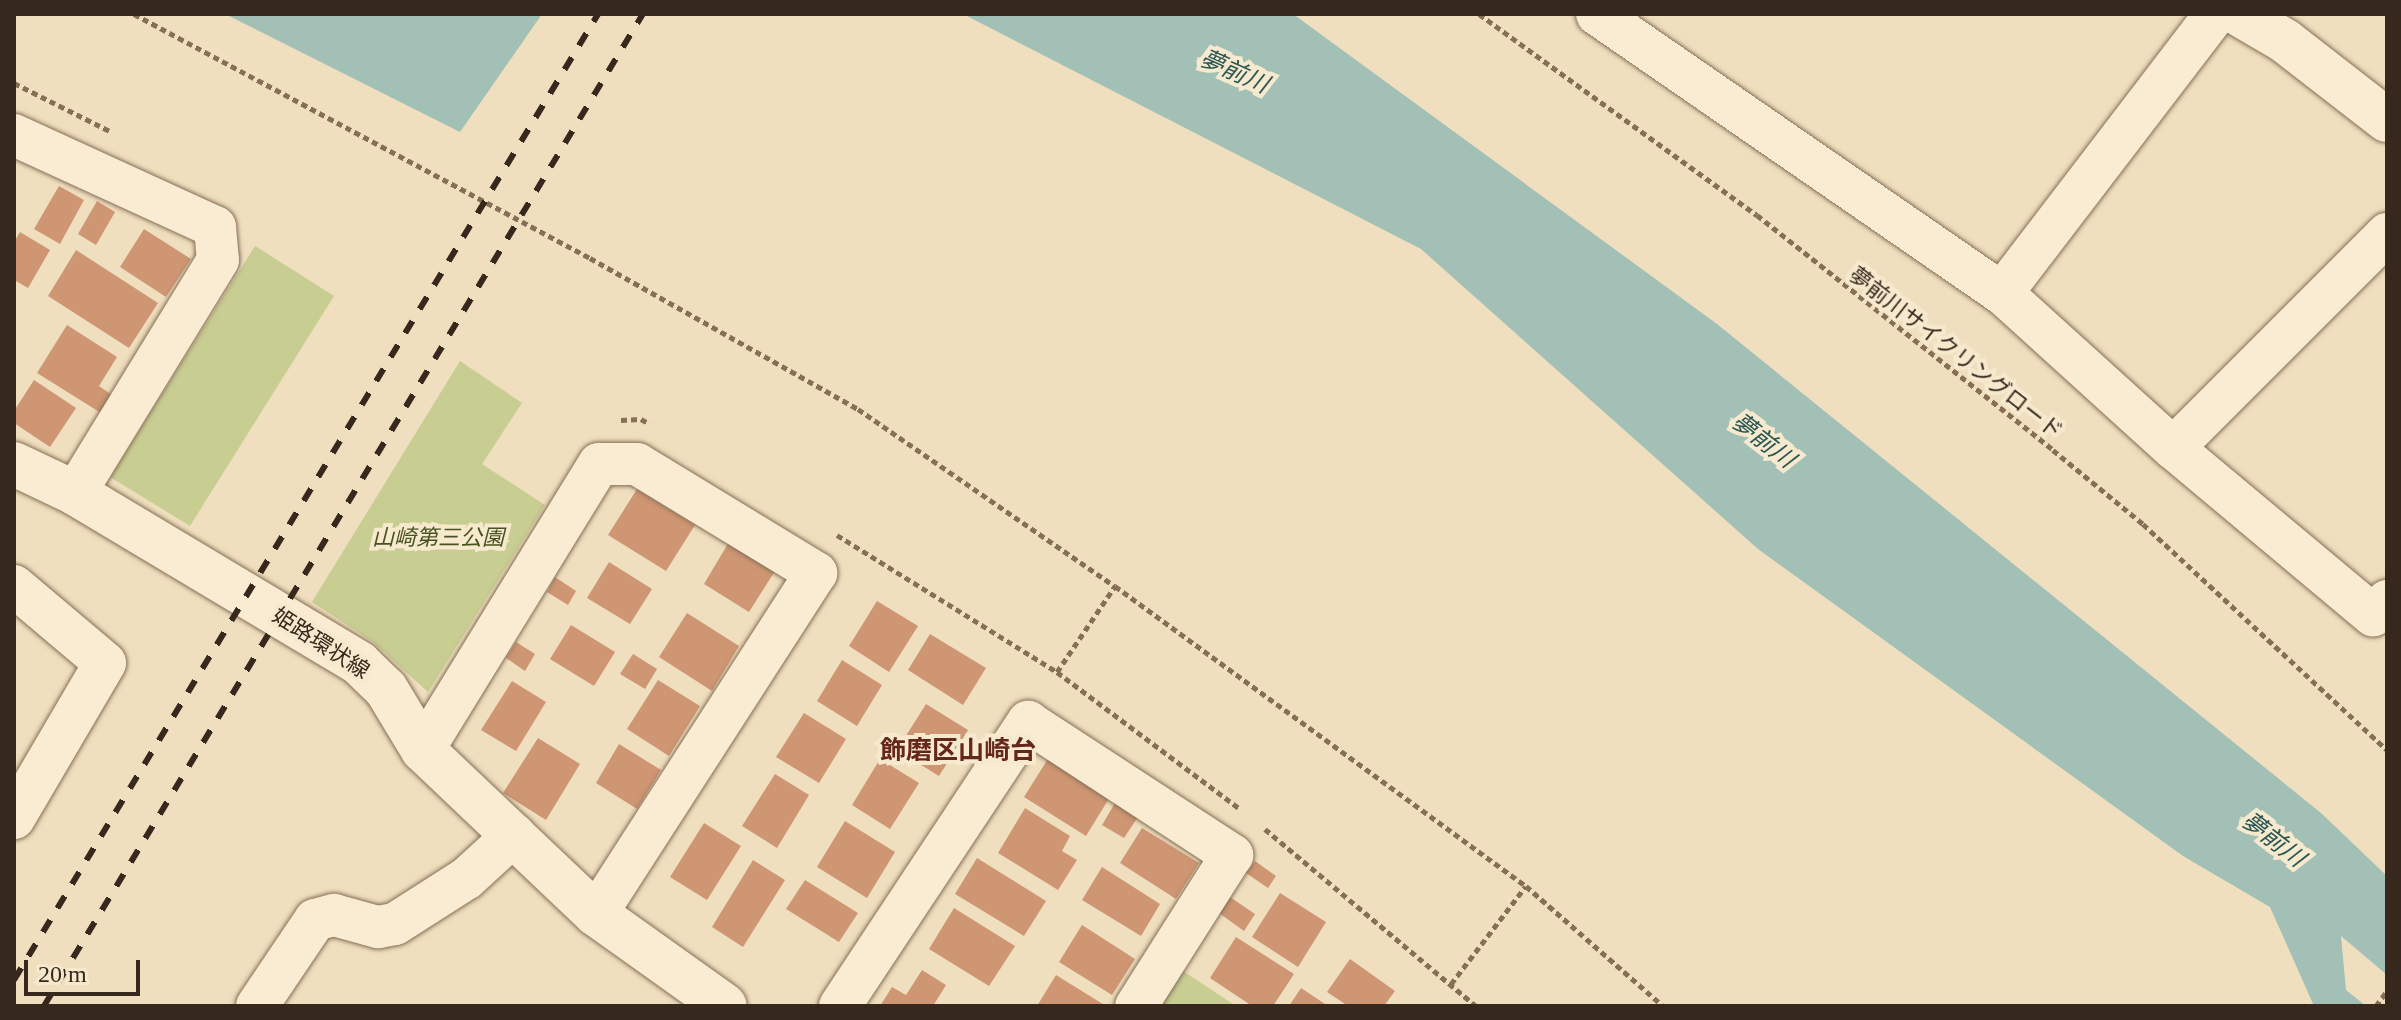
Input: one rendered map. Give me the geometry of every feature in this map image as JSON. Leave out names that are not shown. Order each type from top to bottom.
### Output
[{"type":"main road","points":[[2239,14],[2285,41],[2387,120]]},
{"type":"main road","name":"姫路環状線","points":[[14,464],[75,493],[359,663],[386,689],[423,750],[596,914],[705,1001]]},
{"type":"street","points":[[1597,14],[2002,293],[2173,448],[2373,615],[2387,601]]},
{"type":"street","points":[[2002,293],[2215,14]]},
{"type":"street","points":[[14,135],[215,227],[218,260],[75,493]]},
{"type":"street","points":[[2173,448],[2387,234]]},
{"type":"street","points":[[423,750],[599,464],[637,464],[816,573],[596,914]]},
{"type":"street","points":[[14,586],[105,663],[14,818]]},
{"type":"street","points":[[840,1006],[1028,722],[1232,855],[1136,1006]]},
{"type":"street","points":[[257,1006],[315,920],[334,915],[378,927],[395,924],[467,878],[514,835]]},
{"type":"path","points":[[134,14],[576,250],[858,409],[1115,586],[1526,886],[1663,1006]]},
{"type":"path","name":"夢前川サイクリングロード","points":[[1479,14],[1757,215],[2053,450],[2143,524],[2387,750]]},
{"type":"path","points":[[599,464],[620,421],[641,419],[654,427]]},
{"type":"path","points":[[829,530],[1057,672],[1247,815]]},
{"type":"path","points":[[1057,672],[1115,586]]},
{"type":"path","points":[[1259,825],[1476,1006]]},
{"type":"path","points":[[1450,984],[1526,886]]},
{"type":"path","points":[[2376,1006],[2387,991]]},
{"type":"green space","points":[[255,246],[334,296],[190,526],[110,477]]},
{"type":"green space","name":"山崎第三公園","points":[[460,361],[522,403],[482,464],[545,505],[428,692],[373,642],[312,602]]},
{"type":"green space","points":[[1183,971],[1236,1006],[1161,1006]]},
{"type":"water","points":[[225,14],[542,14],[460,132]]},
{"type":"water","name":"夢前川","points":[[963,14],[1293,14],[1717,324],[2321,813],[2387,876],[2387,975],[2341,936],[2346,990],[2366,1006],[2314,1006],[2270,907],[2183,856],[1758,549],[1421,249]]},
{"type":"building","points":[[59,186],[84,200],[60,244],[34,229]]},
{"type":"building","points":[[97,201],[115,212],[96,245],[78,234]]},
{"type":"building","points":[[144,229],[191,259],[166,297],[120,267]]},
{"type":"building","points":[[20,232],[50,250],[28,288],[14,280],[14,242]]},
{"type":"building","points":[[76,250],[158,303],[129,348],[48,296]]},
{"type":"building","points":[[67,325],[117,357],[99,386],[112,395],[101,413],[37,373]]},
{"type":"building","points":[[34,380],[76,408],[50,447],[14,423],[14,411]]},
{"type":"building","points":[[637,489],[695,525],[666,571],[608,535]]},
{"type":"building","points":[[729,542],[775,571],[749,612],[704,584]]},
{"type":"building","points":[[609,562],[652,589],[630,624],[587,598]]},
{"type":"building","points":[[555,577],[576,591],[568,605],[547,592]]},
{"type":"building","points":[[877,601],[918,626],[889,672],[849,646]]},
{"type":"building","points":[[687,613],[739,646],[712,691],[659,657]]},
{"type":"building","points":[[571,625],[615,652],[594,686],[550,659]]},
{"type":"building","points":[[930,634],[986,668],[963,705],[908,670]]},
{"type":"building","points":[[516,642],[535,654],[525,671],[506,658]]},
{"type":"building","points":[[633,654],[657,669],[645,689],[620,674]]},
{"type":"building","points":[[842,660],[882,685],[857,726],[817,701]]},
{"type":"building","points":[[658,680],[700,706],[669,756],[627,729]]},
{"type":"building","points":[[512,681],[546,702],[516,751],[481,730]]},
{"type":"building","points":[[926,704],[968,730],[939,776],[897,750]]},
{"type":"building","points":[[804,713],[846,739],[819,783],[776,757]]},
{"type":"building","points":[[538,738],[580,764],[546,820],[503,793]]},
{"type":"building","points":[[619,744],[661,770],[637,809],[596,783]]},
{"type":"building","points":[[1051,754],[1113,792],[1086,836],[1024,797]]},
{"type":"building","points":[[880,759],[919,783],[890,829],[852,805]]},
{"type":"building","points":[[775,774],[809,795],[777,848],[742,826]]},
{"type":"building","points":[[1115,803],[1138,817],[1124,838],[1102,825]]},
{"type":"building","points":[[1025,808],[1070,836],[1062,851],[1077,860],[1058,890],[998,853]]},
{"type":"building","points":[[845,821],[895,852],[867,898],[817,867]]},
{"type":"building","points":[[704,823],[741,846],[707,900],[670,877]]},
{"type":"building","points":[[1142,828],[1199,863],[1176,899],[1120,863]]},
{"type":"building","points":[[977,858],[1046,901],[1024,936],[955,894]]},
{"type":"building","points":[[753,860],[785,880],[743,947],[712,927]]},
{"type":"building","points":[[1255,861],[1276,876],[1268,888],[1246,873]]},
{"type":"building","points":[[1102,867],[1160,904],[1141,936],[1082,900]]},
{"type":"building","points":[[805,880],[858,913],[839,942],[786,909]]},
{"type":"building","points":[[1280,893],[1326,922],[1298,967],[1252,937]]},
{"type":"building","points":[[1230,897],[1255,914],[1244,931],[1219,913]]},
{"type":"building","points":[[954,908],[1015,946],[989,986],[929,949]]},
{"type":"building","points":[[1082,925],[1135,959],[1112,995],[1059,962]]},
{"type":"building","points":[[1236,937],[1294,974],[1273,1006],[1252,1006],[1210,978]]},
{"type":"building","points":[[1350,959],[1395,991],[1384,1006],[1348,1006],[1327,992]]},
{"type":"building","points":[[922,970],[946,985],[933,1006],[880,1006],[892,987],[906,995]]},
{"type":"building","points":[[1056,975],[1106,1006],[1037,1006]]},
{"type":"building","points":[[1301,988],[1328,1006],[1289,1006]]},
{"type":"railway","points":[[14,980],[598,14]]},
{"type":"railway","points":[[44,1006],[643,14]]},
{"type":"district","name":"飾磨区山崎台","points":[[958,751]]}]
